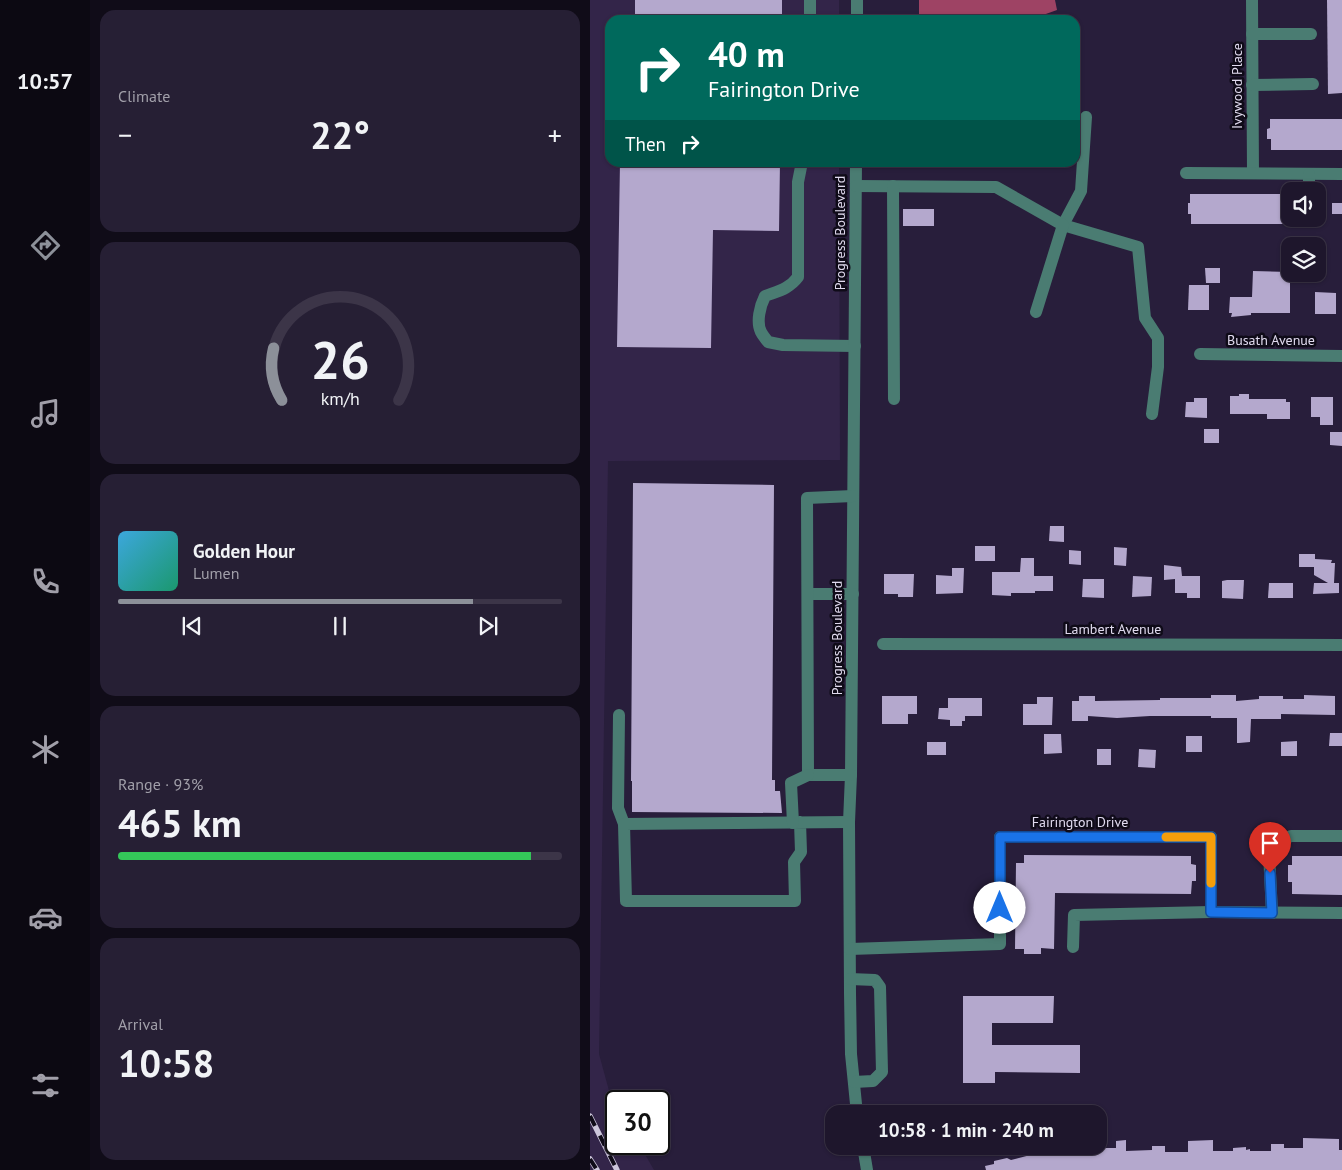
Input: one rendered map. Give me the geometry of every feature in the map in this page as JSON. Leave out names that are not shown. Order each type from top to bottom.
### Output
[{"type":"street","points":[[810,0],[810,15]]},
{"type":"street","points":[[857,0],[857,15]]},
{"type":"street","name":"Ivywood Place","points":[[1252,0],[1253,173]]},
{"type":"street","points":[[1252,34],[1311,34]]},
{"type":"street","points":[[1252,84],[1313,84]]},
{"type":"street","points":[[1036,312],[1063,225],[1081,191],[1086,117]]},
{"type":"street","points":[[801,167],[798,182],[798,276],[792,285],[784,290],[765,296],[761,304],[759,317],[760,331],[768,342],[783,345],[855,346]]},
{"type":"street","name":"Progress Boulevard","points":[[856,167],[853,594],[849,822],[851,1054],[856,1105]]},
{"type":"street","points":[[1186,173],[1342,174]]},
{"type":"street","points":[[1309,174],[1309,182]]},
{"type":"street","points":[[856,186],[996,187],[1063,225],[1138,247],[1145,318],[1158,338],[1158,367],[1152,414]]},
{"type":"street","points":[[893,186],[894,398]]},
{"type":"street","name":"Busath Avenue","points":[[1200,354],[1342,356]]},
{"type":"street","points":[[808,775],[807,498],[853,496]]},
{"type":"street","points":[[808,594],[853,594]]},
{"type":"street","name":"Lambert Avenue","points":[[883,644],[1342,645]]},
{"type":"street","points":[[619,715],[618,808],[624,824],[626,901],[795,901],[794,862],[801,852],[791,783],[808,775],[851,775]]},
{"type":"street","points":[[624,824],[849,822]]},
{"type":"street","points":[[1272,913],[1270,854],[1274,843],[1291,836],[1342,836]]},
{"type":"street","name":"Fairington Drive","points":[[850,949],[1000,944],[1000,837],[1211,837],[1211,912]]},
{"type":"street","points":[[1073,947],[1074,916],[1211,912],[1342,913]]},
{"type":"street","points":[[850,980],[875,980],[880,987],[882,1072],[874,1082],[854,1082]]},
{"type":"street","points":[[864,1155],[867,1170]]},
{"type":"shaded area","points":[[590,0],[839,0],[839,15],[605,15],[605,167],[839,167],[840,460],[608,461],[599,1054],[609,1090],[605,1090],[605,1155],[645,1155],[654,1170],[590,1170]]},
{"type":"shaded area","points":[[919,0],[1055,0],[1057,10],[1043,15],[919,15]]},
{"type":"building","points":[[635,0],[782,0],[782,15],[635,15]]},
{"type":"building","points":[[1327,0],[1342,0],[1342,93],[1328,94]]},
{"type":"building","points":[[1270,119],[1342,119],[1342,150],[1271,150],[1271,139],[1267,139]]},
{"type":"building","points":[[620,167],[780,167],[779,231],[713,230],[711,348],[617,347]]},
{"type":"building","points":[[1190,194],[1281,194],[1281,224],[1191,224],[1191,214],[1188,214],[1188,203],[1190,203]]},
{"type":"building","points":[[1332,203],[1342,203],[1342,214],[1332,214]]},
{"type":"building","points":[[903,209],[934,209],[934,226],[903,226]]},
{"type":"building","points":[[1205,268],[1220,268],[1220,283],[1206,283]]},
{"type":"building","points":[[1253,271],[1281,272],[1281,282],[1290,282],[1290,313],[1251,313],[1251,315],[1231,317],[1232,313],[1229,313],[1230,297],[1252,297]]},
{"type":"building","points":[[1189,285],[1209,285],[1209,310],[1188,310]]},
{"type":"building","points":[[1315,292],[1336,293],[1336,314],[1315,314]]},
{"type":"building","points":[[1239,394],[1249,394],[1249,399],[1286,399],[1286,402],[1290,402],[1290,419],[1267,419],[1267,414],[1230,414],[1230,396],[1239,396]]},
{"type":"building","points":[[1311,397],[1333,397],[1333,425],[1320,425],[1320,417],[1311,417]]},
{"type":"building","points":[[1194,398],[1207,398],[1207,418],[1185,417],[1186,402],[1194,402]]},
{"type":"building","points":[[1204,429],[1219,429],[1219,443],[1204,443]]},
{"type":"building","points":[[1330,432],[1342,432],[1342,446],[1330,445]]},
{"type":"building","points":[[633,483],[774,485],[772,780],[775,780],[775,791],[780,791],[782,813],[632,812]]},
{"type":"building","points":[[1050,526],[1064,526],[1064,542],[1049,541]]},
{"type":"building","points":[[975,546],[995,546],[995,561],[975,561]]},
{"type":"building","points":[[1114,547],[1127,548],[1126,566],[1114,565]]},
{"type":"building","points":[[1069,550],[1081,551],[1081,565],[1069,564]]},
{"type":"building","points":[[1299,554],[1315,554],[1315,559],[1332,560],[1331,563],[1335,563],[1334,583],[1339,583],[1339,593],[1313,594],[1314,583],[1328,583],[1314,575],[1314,567],[1299,567]]},
{"type":"building","points":[[1021,558],[1034,558],[1034,576],[1053,576],[1053,591],[1011,593],[1011,596],[992,595],[992,572],[1020,572]]},
{"type":"building","points":[[1164,565],[1181,567],[1182,576],[1200,576],[1200,598],[1187,598],[1187,593],[1175,593],[1175,579],[1164,580]]},
{"type":"building","points":[[952,568],[964,568],[963,593],[936,594],[936,575],[952,576]]},
{"type":"building","points":[[884,574],[914,574],[913,597],[898,597],[898,594],[884,594]]},
{"type":"building","points":[[1133,576],[1152,577],[1151,596],[1132,597]]},
{"type":"building","points":[[1083,579],[1104,579],[1104,598],[1082,597]]},
{"type":"building","points":[[1244,580],[1243,599],[1222,598],[1222,581]]},
{"type":"building","points":[[1269,583],[1293,583],[1293,598],[1268,598]]},
{"type":"building","points":[[1211,695],[1236,695],[1236,701],[1259,699],[1259,696],[1283,696],[1283,699],[1304,699],[1304,695],[1335,696],[1335,715],[1281,714],[1281,719],[1251,719],[1250,742],[1239,743],[1237,743],[1237,718],[1211,718],[1211,716],[1117,718],[1088,716],[1088,721],[1072,721],[1072,701],[1079,701],[1079,696],[1095,696],[1095,701],[1211,698]]},
{"type":"building","points":[[882,696],[917,696],[917,714],[908,714],[908,724],[882,724]]},
{"type":"building","points":[[1037,697],[1053,697],[1052,725],[1023,725],[1023,704],[1037,704]]},
{"type":"building","points":[[948,698],[982,698],[982,716],[965,716],[962,726],[950,726],[950,720],[938,719],[939,708],[948,708]]},
{"type":"building","points":[[1330,733],[1342,733],[1342,746],[1329,746]]},
{"type":"building","points":[[1044,734],[1061,734],[1062,753],[1044,754]]},
{"type":"building","points":[[1186,736],[1202,736],[1202,752],[1186,752]]},
{"type":"building","points":[[1297,741],[1297,756],[1281,756],[1281,742]]},
{"type":"building","points":[[927,742],[946,742],[946,755],[927,755]]},
{"type":"building","points":[[1097,749],[1111,749],[1111,765],[1097,765]]},
{"type":"building","points":[[1139,749],[1156,750],[1155,768],[1138,767]]},
{"type":"building","points":[[1024,855],[1191,856],[1191,864],[1196,865],[1196,881],[1192,881],[1191,894],[1055,893],[1054,949],[1041,948],[1041,954],[1024,954],[1024,949],[1015,949],[1016,863],[1024,863]]},
{"type":"building","points":[[1292,856],[1342,856],[1342,895],[1292,894],[1292,882],[1288,882],[1288,865],[1292,865]]},
{"type":"building","points":[[963,996],[1054,996],[1053,1023],[992,1023],[992,1045],[1080,1045],[1080,1073],[995,1072],[995,1083],[963,1083]]},
{"type":"building","points":[[1303,1138],[1339,1139],[1339,1150],[1342,1150],[1342,1170],[986,1170],[985,1166],[994,1164],[994,1161],[1007,1158],[1011,1160],[1030,1155],[1107,1155],[1107,1148],[1116,1148],[1116,1141],[1126,1140],[1126,1151],[1152,1150],[1152,1146],[1165,1146],[1165,1152],[1188,1152],[1188,1141],[1213,1140],[1213,1151],[1233,1151],[1233,1148],[1246,1147],[1246,1150],[1250,1149],[1250,1151],[1271,1151],[1271,1144],[1284,1144],[1284,1148],[1303,1148]]},
{"type":"railway","points":[[590,1116],[617,1170]]},
{"type":"railway","points":[[590,1159],[597,1170]]},
{"type":"slow traffic","points":[[1166,837],[1211,837],[1211,883]]},
{"type":"route","points":[[1000,908],[1000,837],[1211,837],[1211,912],[1272,913],[1270,873]]}]
